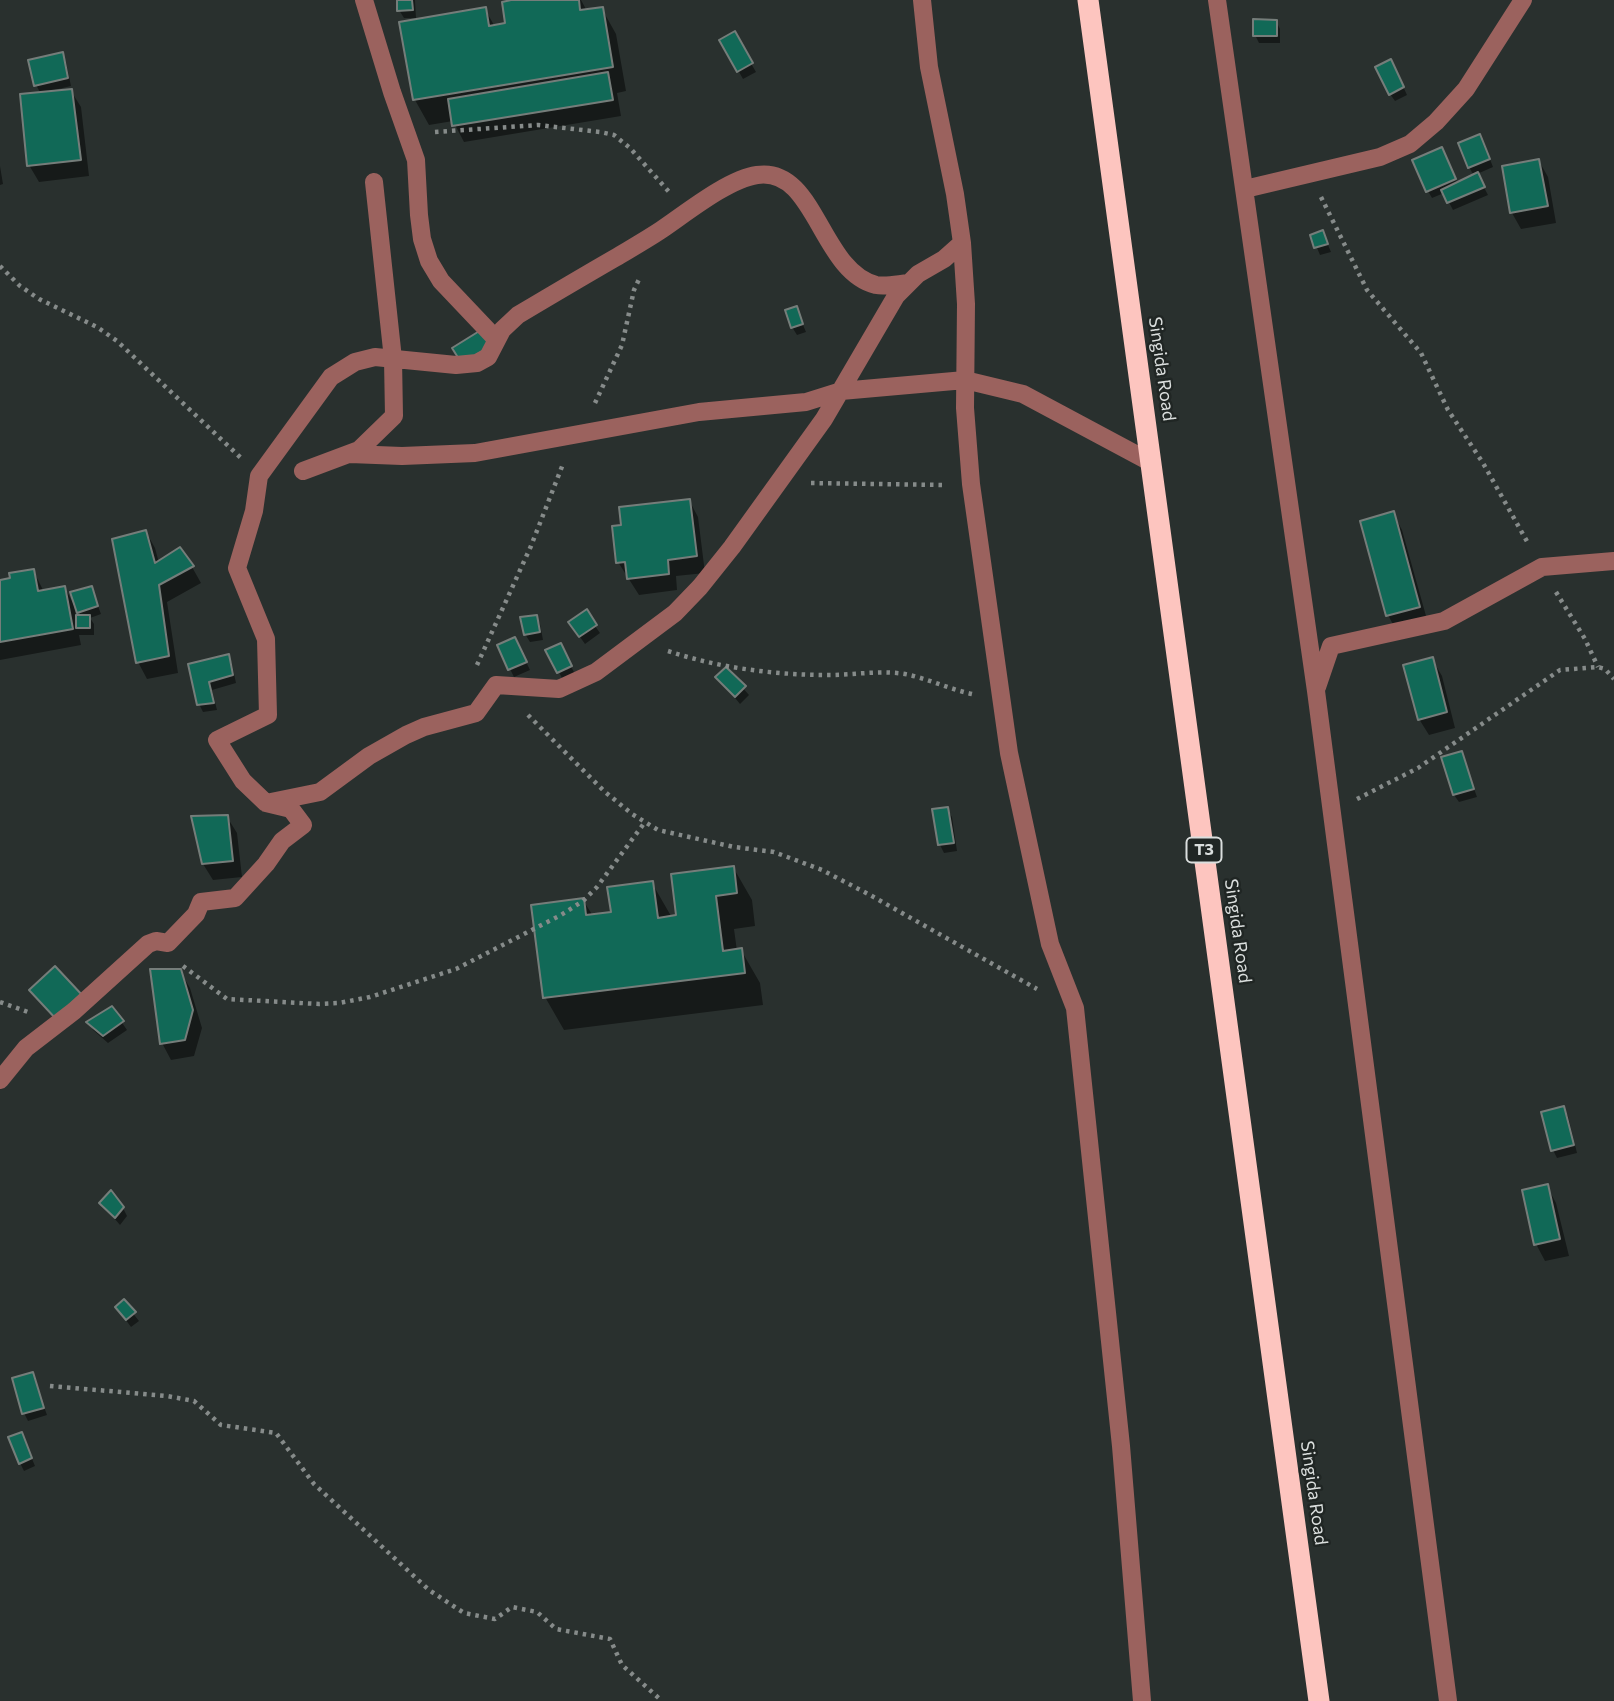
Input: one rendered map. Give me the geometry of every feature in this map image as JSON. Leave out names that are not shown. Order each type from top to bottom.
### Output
[{"type":"highway","name":"Singida Road","points":[[1088,0],[1319,1701]]},
{"type":"street","points":[[365,0],[391,92],[416,160],[422,239],[429,261],[441,281],[496,340]]},
{"type":"street","points":[[922,0],[929,67],[955,194],[962,243],[966,304],[965,408],[971,484],[1009,753],[1050,944],[1075,1008],[1121,1447],[1142,1701]]},
{"type":"street","points":[[1217,0],[1316,691],[1448,1701]]},
{"type":"street","points":[[1245,190],[1381,158],[1410,144],[1436,122],[1466,89],[1523,0]]},
{"type":"street","points":[[0,1080],[26,1048],[74,1012],[148,944],[156,941],[168,943],[196,914],[201,902],[236,898],[282,841],[303,825],[291,809],[266,803],[243,781],[217,740],[268,715],[266,639],[237,568],[254,511],[259,476],[331,377],[355,362],[375,357],[456,365],[477,363],[488,357],[507,323],[518,315],[661,230],[722,189],[756,175],[773,175],[784,179],[796,189],[826,240],[858,276],[879,285],[908,283]]},
{"type":"street","points":[[303,471],[359,450],[394,416],[393,359],[374,182]]},
{"type":"street","points":[[266,803],[320,792],[369,757],[406,735],[424,727],[476,713],[496,685],[559,689],[596,672],[675,613],[700,587],[824,419],[896,296],[918,274],[944,259],[962,243]]},
{"type":"street","points":[[349,454],[402,456],[475,453],[699,412],[806,402],[841,391],[965,380],[1023,394],[1152,463]]},
{"type":"street","points":[[1316,691],[1331,646],[1444,621],[1542,567],[1614,561]]},
{"type":"path","points":[[408,134],[538,125],[614,135],[630,148],[670,193],[691,208]]},
{"type":"path","points":[[1309,173],[1367,290],[1421,353],[1448,410],[1483,463],[1585,639],[1598,667]]},
{"type":"path","points":[[0,266],[20,286],[39,299],[89,322],[117,341],[214,430],[259,476]]},
{"type":"path","points":[[780,482],[971,484]]},
{"type":"path","points":[[638,642],[685,656],[756,671],[906,675],[948,689],[1001,697]]},
{"type":"path","points":[[1331,812],[1418,768],[1560,670],[1598,667],[1605,669],[1614,679]]},
{"type":"path","points":[[496,685],[604,791],[659,830],[692,839],[774,852],[822,870],[1075,1008]]},
{"type":"path","points":[[148,944],[185,967],[227,999],[320,1004],[370,997],[456,970],[583,901],[597,887],[645,822]]},
{"type":"path","points":[[50,1386],[167,1396],[194,1401],[221,1425],[276,1433],[314,1484],[429,1590],[464,1613],[495,1619],[512,1607],[537,1612],[556,1629],[610,1639],[622,1665],[662,1701]]},
{"type":"building","points":[[397,0],[412,0],[413,10],[397,11]]},
{"type":"building","points":[[579,0],[580,10],[603,7],[613,67],[413,100],[399,22],[486,7],[489,26],[505,23],[502,2]]},
{"type":"building","points":[[1253,19],[1277,20],[1277,36],[1253,36]]},
{"type":"building","points":[[735,31],[753,63],[737,72],[719,40]]},
{"type":"building","points":[[63,52],[68,78],[34,86],[28,60]]},
{"type":"building","points":[[1391,59],[1404,87],[1389,95],[1375,67]]},
{"type":"building","points":[[608,72],[613,100],[452,126],[448,99]]},
{"type":"building","points":[[72,89],[81,160],[27,166],[20,94]]},
{"type":"building","points":[[1480,134],[1490,159],[1468,168],[1458,143]]},
{"type":"building","points":[[1442,147],[1456,179],[1426,192],[1412,160]]},
{"type":"building","points":[[1539,159],[1548,206],[1510,213],[1502,166]]},
{"type":"building","points":[[1478,172],[1485,187],[1447,203],[1441,190]]},
{"type":"building","points":[[1323,230],[1328,244],[1314,248],[1310,235]]},
{"type":"building","points":[[797,306],[803,324],[791,328],[785,310]]},
{"type":"building","points":[[481,330],[490,346],[462,364],[452,348]]},
{"type":"building","points":[[690,499],[697,556],[668,560],[669,574],[627,579],[625,562],[616,563],[612,526],[621,525],[619,507]]},
{"type":"building","points":[[1394,511],[1420,607],[1386,616],[1360,521]]},
{"type":"building","points":[[146,530],[155,563],[180,547],[194,566],[159,585],[169,656],[136,663],[112,539]]},
{"type":"building","points":[[34,569],[38,591],[65,586],[73,629],[0,642],[0,580],[10,578],[9,573]]},
{"type":"building","points":[[92,586],[98,606],[77,613],[70,592]]},
{"type":"building","points":[[587,609],[597,625],[579,637],[568,622]]},
{"type":"building","points":[[76,615],[90,615],[90,628],[76,628]]},
{"type":"building","points":[[537,615],[540,632],[524,635],[520,617]]},
{"type":"building","points":[[515,637],[527,662],[508,670],[497,645]]},
{"type":"building","points":[[561,643],[572,666],[557,673],[545,650]]},
{"type":"building","points":[[229,654],[233,675],[209,682],[214,703],[197,705],[188,664]]},
{"type":"building","points":[[1433,657],[1447,712],[1418,720],[1403,665]]},
{"type":"building","points":[[726,667],[746,686],[735,697],[715,677]]},
{"type":"building","points":[[1462,751],[1474,789],[1453,795],[1441,757]]},
{"type":"building","points":[[948,807],[954,843],[938,845],[932,809]]},
{"type":"building","points":[[228,815],[233,861],[202,864],[191,816]]},
{"type":"building","points":[[734,866],[737,893],[716,896],[723,951],[742,948],[745,973],[543,998],[531,905],[584,898],[586,915],[611,912],[607,887],[653,881],[658,918],[676,915],[671,874]]},
{"type":"building","points":[[55,966],[83,996],[57,1020],[29,990]]},
{"type":"building","points":[[150,969],[181,969],[193,1010],[185,1040],[160,1044]]},
{"type":"building","points":[[112,1006],[124,1021],[103,1036],[86,1022]]},
{"type":"building","points":[[1564,1106],[1574,1145],[1551,1151],[1541,1112]]},
{"type":"building","points":[[1548,1184],[1560,1239],[1534,1245],[1522,1190]]},
{"type":"building","points":[[111,1190],[124,1207],[115,1218],[99,1203]]},
{"type":"building","points":[[124,1299],[136,1312],[126,1320],[115,1307]]},
{"type":"building","points":[[33,1372],[44,1408],[22,1414],[12,1378]]},
{"type":"building","points":[[22,1432],[32,1458],[19,1464],[8,1437]]}]
